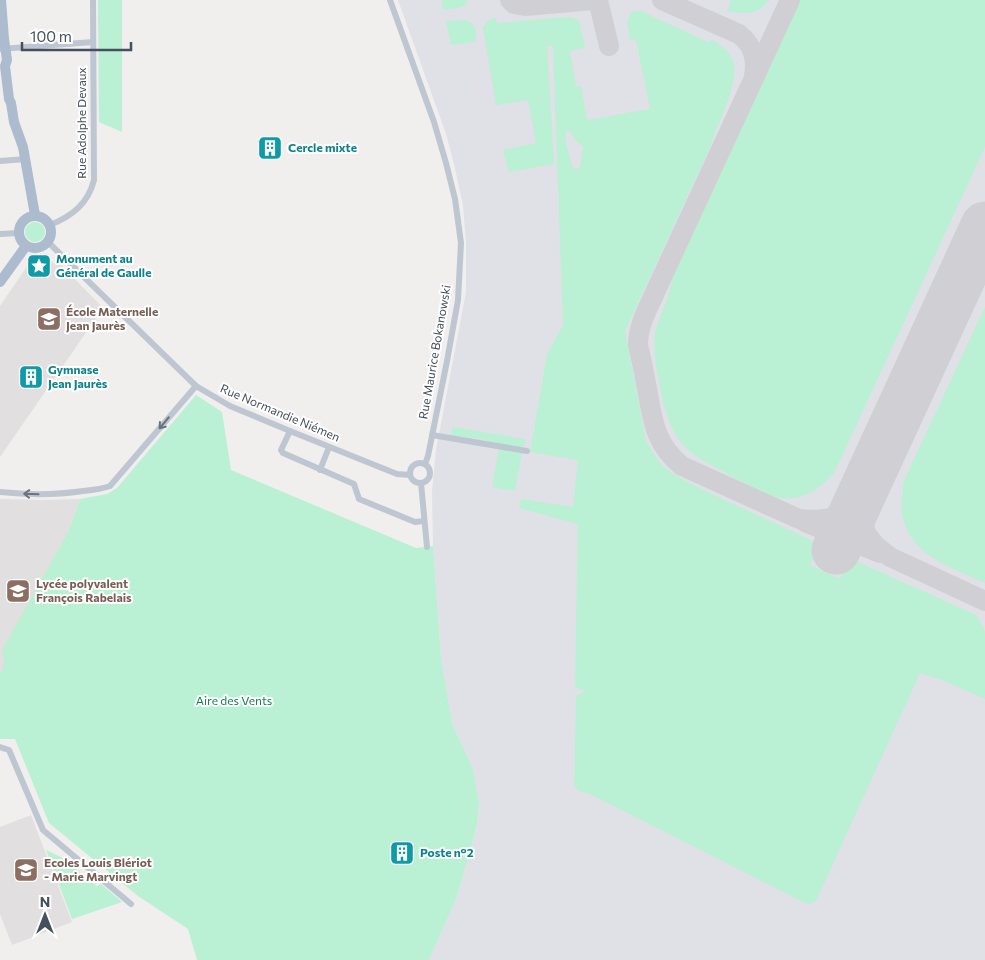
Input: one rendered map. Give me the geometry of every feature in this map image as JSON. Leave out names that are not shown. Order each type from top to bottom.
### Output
[{"type":"main road","points":[[1,0],[4,53],[11,66],[14,92],[11,103],[14,122],[26,159],[35,215]]},
{"type":"main road","points":[[35,215],[42,217],[50,225],[51,235],[48,242],[39,248],[31,248],[21,241],[19,227],[26,218],[35,215]]},
{"type":"main road","points":[[0,282],[26,246]]},
{"type":"street","name":"Rue Adolphe Devaux","points":[[50,225],[64,220],[72,214],[89,194],[92,186],[94,175],[92,0]]},
{"type":"street","name":"Rue Maurice Bokanowski","points":[[390,0],[434,122],[455,199],[461,243],[460,279],[456,307],[425,464]]},
{"type":"street","points":[[4,53],[93,42]]},
{"type":"street","points":[[0,161],[26,159]]},
{"type":"street","points":[[0,234],[19,233]]},
{"type":"street","name":"Rue Normandie Niémen","points":[[48,242],[196,386],[230,406],[397,474],[410,475]]},
{"type":"street","points":[[0,492],[44,495],[74,493],[110,486],[196,386]]},
{"type":"street","points":[[290,430],[281,450],[284,453],[354,484],[359,499],[415,522],[424,521]]},
{"type":"street","points":[[432,435],[527,451]]},
{"type":"street","points":[[320,470],[329,447]]},
{"type":"street","points":[[416,464],[425,464],[430,470],[430,476],[426,482],[415,482],[410,475],[411,468],[416,464]]},
{"type":"street","points":[[421,483],[426,547]]},
{"type":"street","points":[[0,747],[9,750],[43,830],[131,904]]},
{"type":"shaded area","points":[[398,0],[985,0],[985,960],[429,960],[457,897],[477,825],[479,804],[473,769],[452,723],[441,658],[433,546],[432,492],[436,450],[466,292],[466,243],[463,205],[446,134]]},
{"type":"shaded area","points":[[58,262],[103,308],[0,457],[0,306],[28,265],[34,270],[40,270],[49,263]]},
{"type":"shaded area","name":"Lycée polyvalent François Rabelais","points":[[0,499],[80,499],[68,532],[4,657],[4,667],[0,674]]},
{"type":"shaded area","name":"Ecoles Louis Blériot - Marie Marvingt","points":[[31,815],[72,922],[12,945],[0,914],[0,827]]},
{"type":"green space","points":[[98,0],[122,0],[122,132],[99,122]]},
{"type":"green space","points":[[442,0],[468,0],[464,6],[444,10]]},
{"type":"green space","points":[[731,0],[769,0],[760,9],[745,13],[727,11]]},
{"type":"green space","points":[[801,0],[985,0],[985,147],[835,471],[817,489],[802,496],[785,498],[765,493],[731,476],[693,454],[679,441],[669,421],[662,397],[654,346],[656,329],[672,279]]},
{"type":"green space","points":[[641,11],[708,42],[713,40],[728,53],[734,68],[734,78],[728,102],[711,145],[625,331],[646,441],[658,460],[672,473],[695,486],[821,545],[810,565],[840,579],[849,558],[976,615],[984,628],[985,699],[945,681],[920,673],[816,901],[810,904],[588,793],[581,792],[574,786],[576,696],[583,693],[584,690],[576,688],[575,684],[578,524],[519,508],[521,499],[573,507],[578,460],[530,452],[547,354],[563,325],[553,46],[547,46],[554,164],[509,172],[503,150],[536,143],[528,100],[496,105],[483,27],[490,19],[496,18],[497,23],[569,17],[579,20],[585,48],[570,51],[576,87],[581,86],[587,120],[650,109],[636,40],[630,40],[627,22],[631,12]],"holes":[[[566,131],[570,131],[575,140],[583,147],[580,168],[573,169],[566,143]]]},
{"type":"green space","points":[[466,20],[472,23],[475,29],[475,42],[451,45],[446,21]]},
{"type":"green space","points":[[35,222],[42,225],[45,232],[42,239],[35,242],[28,239],[25,232],[28,225]]},
{"type":"green space","points":[[985,307],[985,583],[946,565],[923,550],[913,540],[906,528],[902,506],[903,483]]},
{"type":"green space","name":"Aire des Vents","points":[[196,395],[222,412],[231,470],[416,548],[433,546],[441,658],[452,723],[473,769],[479,804],[477,825],[457,897],[429,960],[197,960],[188,929],[138,896],[49,823],[15,739],[0,739],[0,674],[4,662],[2,650],[68,532],[80,499],[107,494],[117,488]]},
{"type":"green space","points":[[452,427],[525,439],[524,446],[507,446],[477,438],[451,436]]},
{"type":"green space","points":[[499,448],[522,452],[515,491],[492,487]]},
{"type":"green space","points":[[46,850],[63,858],[97,886],[101,884],[122,902],[72,919]]},
{"type":"taxiway","points":[[510,0],[514,4],[525,6],[593,0]]},
{"type":"taxiway","points":[[598,0],[609,46]]},
{"type":"taxiway","points":[[662,0],[739,34],[744,38],[753,52],[755,63],[754,76]]},
{"type":"taxiway","points":[[790,0],[647,309],[638,337],[638,345],[654,425],[667,451],[682,466],[799,519],[823,519],[840,514],[853,502],[867,482]]},
{"type":"taxiway","points":[[865,488],[861,500],[861,514],[866,533],[875,545],[890,557],[985,601]]},
{"type":"taxiway","points":[[805,522],[880,553]]},
{"type":"runway","points":[[836,550],[985,226]]},
{"type":"place","name":"Cercle mixte","points":[[270,148]]},
{"type":"place","name":"Monument au Général de Gaulle","points":[[39,266]]},
{"type":"place","name":"École Maternelle Jean Jaurès","points":[[49,319]]},
{"type":"place","name":"Gymnase Jean Jaurès","points":[[31,377]]},
{"type":"place","name":"Lycée polyvalent François Rabelais","points":[[18,591]]},
{"type":"place","name":"Poste n°2","points":[[402,853]]},
{"type":"place","name":"Ecoles Louis Blériot - Marie Marvingt","points":[[26,870]]}]
